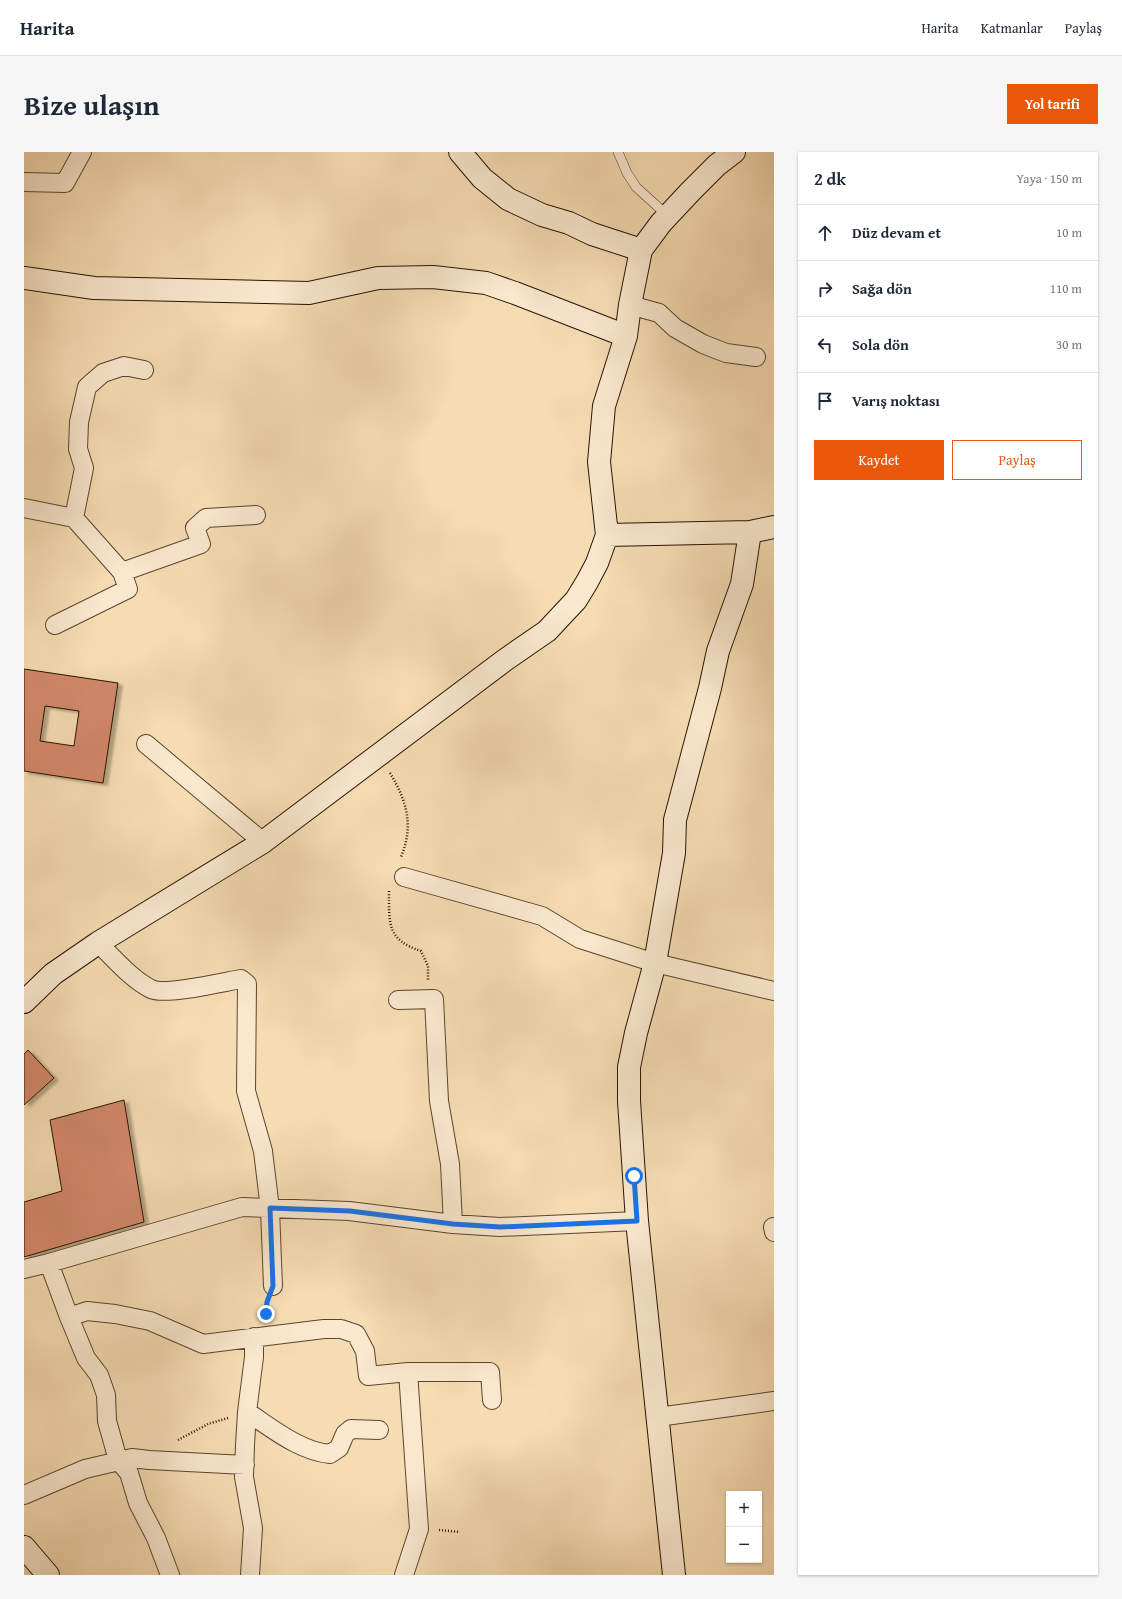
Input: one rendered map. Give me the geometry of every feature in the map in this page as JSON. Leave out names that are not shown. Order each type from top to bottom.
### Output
[{"type":"street","points":[[24,182],[64,182],[82,152]]},
{"type":"street","points":[[460,152],[482,178],[508,199],[542,215],[569,223],[592,234],[641,250]]},
{"type":"street","points":[[24,1002],[53,974],[98,943],[263,842],[505,660],[547,631],[576,600],[597,563],[607,535],[599,462],[604,406],[626,336],[630,305],[641,250],[668,216],[718,165],[734,152]]},
{"type":"street","points":[[24,278],[94,288],[309,293],[378,278],[433,278],[486,283],[626,336]]},
{"type":"street","points":[[630,305],[659,313],[675,328],[703,344],[726,353],[756,357]]},
{"type":"street","points":[[74,518],[84,468],[78,449],[79,422],[87,387],[104,373],[124,366],[144,370]]},
{"type":"street","points":[[24,508],[74,518],[122,572],[128,589],[55,625]]},
{"type":"street","points":[[122,572],[201,544],[195,528],[206,518],[256,515]]},
{"type":"street","points":[[607,535],[750,532],[774,528]]},
{"type":"street","points":[[674,1575],[637,1221],[629,1102],[629,1067],[636,1033],[655,963],[674,853],[675,820],[710,688],[718,651],[742,584],[750,532]]},
{"type":"street","points":[[146,744],[263,842]]},
{"type":"street","points":[[404,877],[542,916],[580,939],[655,963],[774,990]]},
{"type":"street","points":[[98,943],[133,977],[152,990],[165,992],[241,979],[247,984],[246,1091],[263,1151],[270,1208],[273,1286]]},
{"type":"street","points":[[398,1000],[434,998],[439,1101],[450,1164],[453,1224]]},
{"type":"street","points":[[24,1269],[49,1264],[242,1207],[350,1211],[453,1224],[500,1227],[637,1221]]},
{"type":"street","points":[[49,1264],[86,1358],[99,1375],[106,1395],[107,1421],[118,1460],[128,1472],[138,1503],[156,1538],[170,1575]]},
{"type":"street","points":[[69,1317],[87,1311],[115,1314],[150,1321],[203,1344],[324,1329],[341,1329],[356,1334],[365,1351],[368,1376],[408,1372],[490,1372],[492,1400]]},
{"type":"street","points":[[250,1575],[254,1528],[244,1477],[247,1412],[254,1357],[260,1337]]},
{"type":"street","points":[[404,1575],[419,1529],[408,1372]]},
{"type":"street","points":[[658,1417],[774,1401]]},
{"type":"street","points":[[247,1412],[282,1434],[317,1453],[330,1454],[339,1448],[345,1434],[351,1429],[379,1430]]},
{"type":"street","points":[[24,1495],[85,1469],[118,1460],[132,1458],[245,1465]]},
{"type":"street","points":[[24,1547],[48,1575]]},
{"type":"lane","points":[[618,152],[627,173],[636,187],[668,216]]},
{"type":"path","points":[[260,1337],[267,1302],[273,1286]]},
{"type":"path","points":[[149,1460],[180,1439],[208,1424],[247,1412]]},
{"type":"building","points":[[24,669],[118,683],[103,783],[24,771]],"holes":[[[45,706],[79,711],[74,746],[40,741]]]},
{"type":"building","points":[[28,1050],[54,1078],[24,1105],[24,1054]]},
{"type":"building","points":[[124,1100],[144,1222],[24,1257],[24,1202],[62,1191],[50,1120]]},
{"type":"route","points":[[266,1314],[267,1302],[273,1286],[270,1208],[350,1211],[453,1224],[500,1227],[637,1221],[634,1176]]}]
